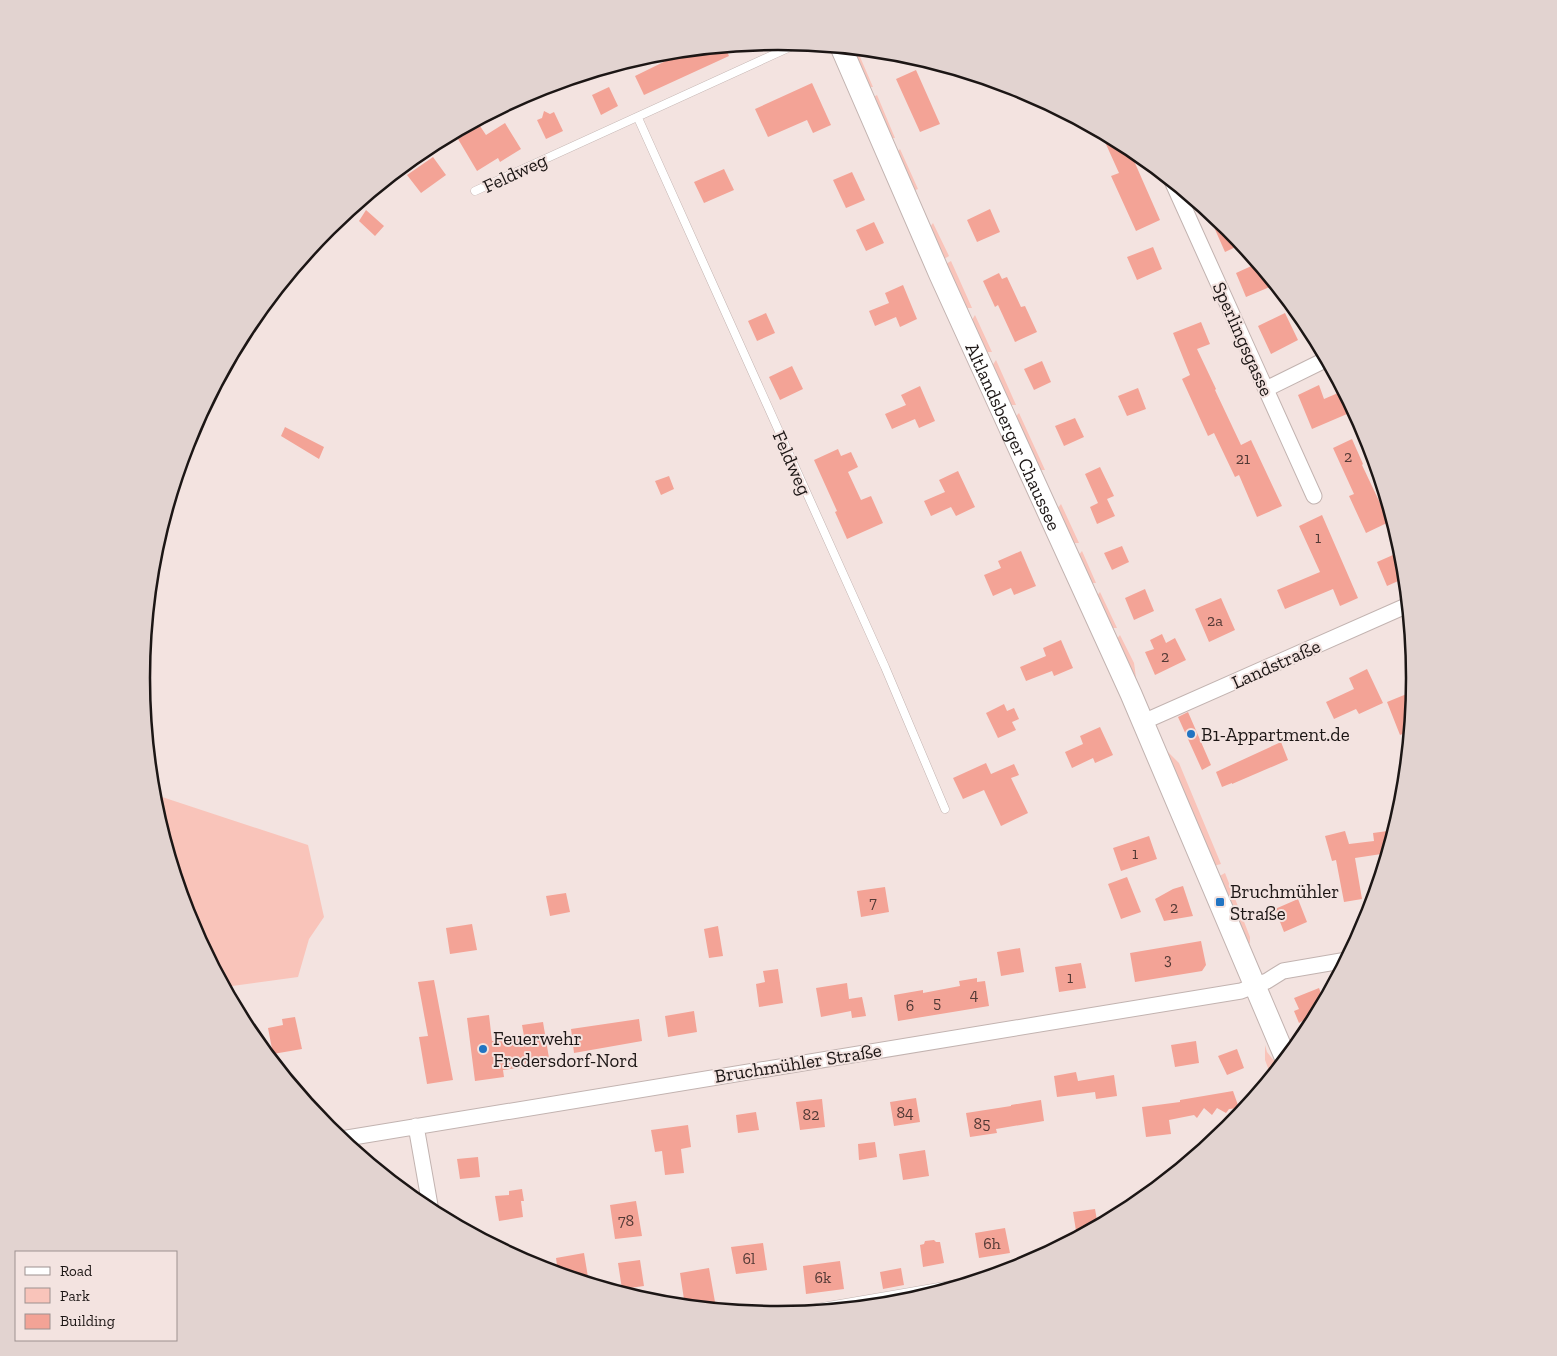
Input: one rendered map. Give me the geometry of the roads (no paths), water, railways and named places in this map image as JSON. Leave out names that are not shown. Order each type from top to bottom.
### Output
[{"type":"main road","name":"Altlandsberger Chaussee","points":[[844,53],[940,275],[1144,722],[1283,1052]]},
{"type":"street","name":"Sperlingsgasse","points":[[1178,194],[1314,496]]},
{"type":"street","points":[[1266,389],[1321,362]]},
{"type":"street","name":"Landstraße","points":[[1144,722],[1402,608]]},
{"type":"street","name":"Bruchmühler Straße","points":[[351,1137],[1241,991],[1255,986],[1283,971],[1339,961]]},
{"type":"street","points":[[416,1126],[429,1199]]},
{"type":"lane","name":"Feldweg","points":[[475,191],[784,50]]},
{"type":"lane","name":"Feldweg","points":[[638,118],[885,666],[944,809]]},
{"type":"lane","points":[[846,1302],[913,1291]]},
{"type":"place","name":"B1-Appartment.de","points":[[1191,734]]},
{"type":"place","name":"Bruchmühler Straße","points":[[1220,902]]},
{"type":"place","name":"Feuerwehr Fredersdorf-Nord","points":[[483,1049]]}]
